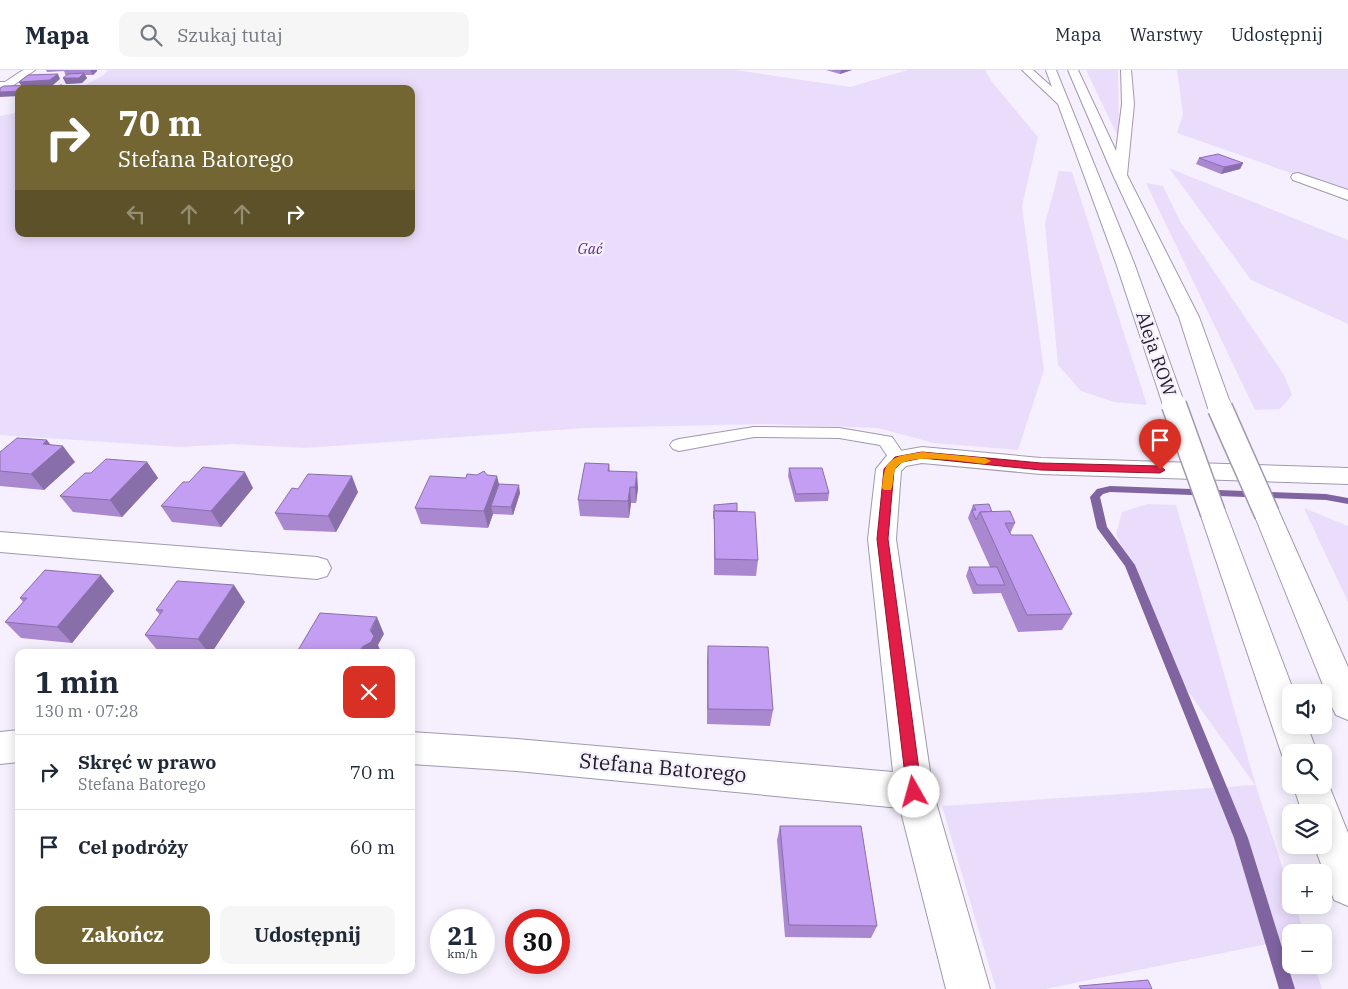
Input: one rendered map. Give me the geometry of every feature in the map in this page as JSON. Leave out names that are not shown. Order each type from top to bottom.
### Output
[{"type":"main road","points":[[0,85],[7,85],[30,70]]},
{"type":"main road","points":[[1026,70],[1064,104]]},
{"type":"main road","name":"Aleja ROW","points":[[1051,70],[1125,263],[1174,406],[1296,744]]},
{"type":"main road","points":[[1073,70],[1120,175],[1189,317],[1220,408],[1348,705]]},
{"type":"main road","points":[[1120,175],[1128,104],[1126,70]]},
{"type":"main road","points":[[1298,177],[1348,195]]},
{"type":"main road","points":[[968,989],[914,792],[882,539],[889,469],[898,459],[922,455],[1041,466],[1348,476]]},
{"type":"main road","points":[[0,542],[318,568]]},
{"type":"main road","points":[[0,748],[15,746]]},
{"type":"main road","name":"Stefana Batorego","points":[[415,748],[517,755],[914,792]]},
{"type":"main road","points":[[1332,842],[1348,886]]},
{"type":"lane","points":[[679,445],[754,432],[839,433],[886,441],[898,459]]},
{"type":"green space","name":"Gać","points":[[108,70],[736,70],[850,87],[908,70],[985,70],[992,82],[1038,137],[1022,206],[1044,370],[1018,450],[934,443],[878,428],[763,424],[586,428],[305,448],[232,444],[180,447],[0,435],[0,116],[15,113],[15,237],[415,237],[415,85],[85,85],[104,75]]},
{"type":"green space","points":[[1086,70],[1118,70],[1119,139]]},
{"type":"green space","points":[[1177,70],[1348,70],[1348,193],[1177,133],[1183,114]]},
{"type":"green space","points":[[1169,168],[1348,240],[1348,324],[1251,280]]},
{"type":"green space","points":[[1059,171],[1072,172],[1147,405],[1114,402],[1081,391],[1058,365],[1045,224]]},
{"type":"green space","points":[[1146,183],[1163,186],[1180,221],[1284,375],[1292,395],[1280,409],[1255,410]]},
{"type":"green space","points":[[1147,504],[1176,505],[1256,786],[1282,866],[1282,914],[1298,914],[1301,924],[1282,924],[1282,941],[1045,989],[996,989],[942,806],[1255,785],[1172,669],[1116,534],[1122,512]]},
{"type":"green space","points":[[1304,508],[1348,526],[1348,602],[1309,519]]},
{"type":"green space","points":[[1289,974],[1317,974],[1322,989],[1292,989]]},
{"type":"building","points":[[84,73],[79,78],[63,78],[68,74]]},
{"type":"building","points":[[58,74],[50,80],[19,82],[28,75]]},
{"type":"building","points":[[15,86],[15,91],[0,92],[0,88]]},
{"type":"building","points":[[1218,154],[1243,163],[1224,167],[1199,158]]},
{"type":"building","points":[[17,438],[47,440],[43,444],[63,446],[31,474],[0,471],[0,452]]},
{"type":"building","points":[[106,459],[147,462],[110,500],[60,496],[85,473],[91,473]]},
{"type":"building","points":[[585,463],[609,464],[608,471],[637,472],[635,487],[630,487],[628,501],[578,500]]},
{"type":"building","points":[[203,467],[245,472],[211,511],[161,506],[183,482],[189,482]]},
{"type":"building","points":[[789,468],[822,468],[829,493],[796,494]]},
{"type":"building","points":[[484,471],[487,475],[497,476],[484,511],[415,508],[430,476],[466,478],[467,474],[477,475]]},
{"type":"building","points":[[308,474],[352,476],[328,516],[275,513],[292,488],[298,489]]},
{"type":"building","points":[[499,484],[519,485],[511,507],[491,506]]},
{"type":"building","points":[[737,503],[737,511],[714,511],[714,505]]},
{"type":"building","points":[[989,504],[992,512],[980,512],[976,520],[972,510],[976,510],[973,505]]},
{"type":"building","points":[[714,511],[755,512],[758,560],[715,559]]},
{"type":"building","points":[[1010,511],[1015,523],[1005,523],[1011,535],[1032,535],[1072,614],[1027,615],[980,512]]},
{"type":"building","points":[[969,567],[997,567],[1005,585],[977,585]]},
{"type":"building","points":[[45,570],[101,575],[57,627],[5,622],[27,598],[20,598]]},
{"type":"building","points":[[177,581],[234,585],[198,639],[145,635],[163,610],[156,610]]},
{"type":"building","points":[[320,613],[377,617],[370,630],[374,636],[371,642],[361,649],[299,649]]},
{"type":"building","points":[[708,646],[768,647],[773,710],[708,709]]},
{"type":"building","points":[[780,826],[861,826],[877,926],[789,925]]},
{"type":"building","points":[[1148,980],[1152,989],[1081,989],[1079,986]]},
{"type":"waterway","points":[[1287,989],[1241,838],[1130,565],[1102,528],[1095,497],[1100,491],[1110,489],[1326,497],[1348,501]]},
{"type":"slow traffic","points":[[887,488],[889,469],[898,459],[922,455],[985,461]]},
{"type":"route","points":[[914,792],[882,539],[889,469],[898,459],[922,455],[1041,466],[1160,470]]}]
